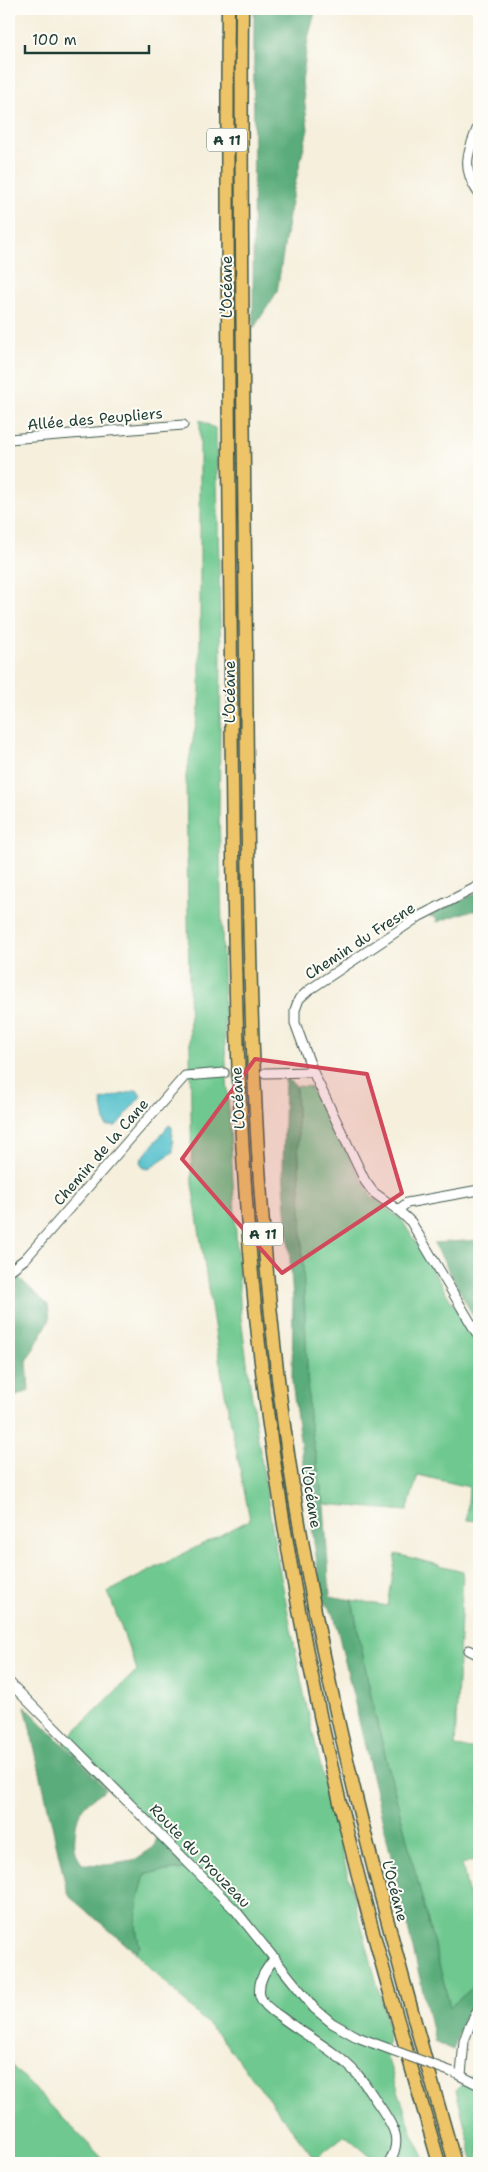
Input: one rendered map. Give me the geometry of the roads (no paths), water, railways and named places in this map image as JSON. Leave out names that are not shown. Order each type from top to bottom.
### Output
[{"type":"highway","name":"L’Océane","points":[[228,9],[233,904],[238,1092],[252,1285],[276,1479],[299,1613],[325,1740],[370,1921],[439,2163]]},
{"type":"highway","name":"L’Océane","points":[[242,9],[249,932],[255,1119],[267,1278],[292,1484],[308,1580],[334,1708],[384,1913],[454,2163]]},
{"type":"street","points":[[479,124],[467,154],[467,168],[470,180],[479,194]]},
{"type":"street","name":"Allée des Peupliers","points":[[9,439],[183,425]]},
{"type":"street","name":"Chemin du Fresne","points":[[479,886],[420,916],[309,990],[300,999],[295,1010],[295,1023],[313,1072],[365,1181],[373,1192],[411,1222],[479,1337]]},
{"type":"street","points":[[265,1073],[313,1072]]},
{"type":"street","name":"Chemin de la Cane","points":[[9,1271],[25,1259],[185,1076],[224,1073]]},
{"type":"street","points":[[398,1210],[406,1203],[479,1190]]},
{"type":"street","points":[[469,1650],[479,1655]]},
{"type":"street","name":"Route du Prouzeau","points":[[9,1682],[223,1898],[275,1958],[314,2008],[332,2023],[355,2036],[461,2075],[479,2085]]},
{"type":"street","points":[[275,1958],[263,1975],[260,1985],[260,1997],[268,2008],[332,2053],[357,2074],[390,2122],[396,2136],[397,2148],[390,2163]]},
{"type":"street","points":[[461,2075],[464,2041],[479,2008]]},
{"type":"water","points":[[137,1090],[141,1096],[116,1126],[106,1126],[101,1100]]},
{"type":"water","points":[[169,1125],[172,1127],[173,1152],[148,1169],[143,1168],[140,1162],[142,1158]]},
{"type":"tunnel","points":[[224,1073],[259,1073]]}]
